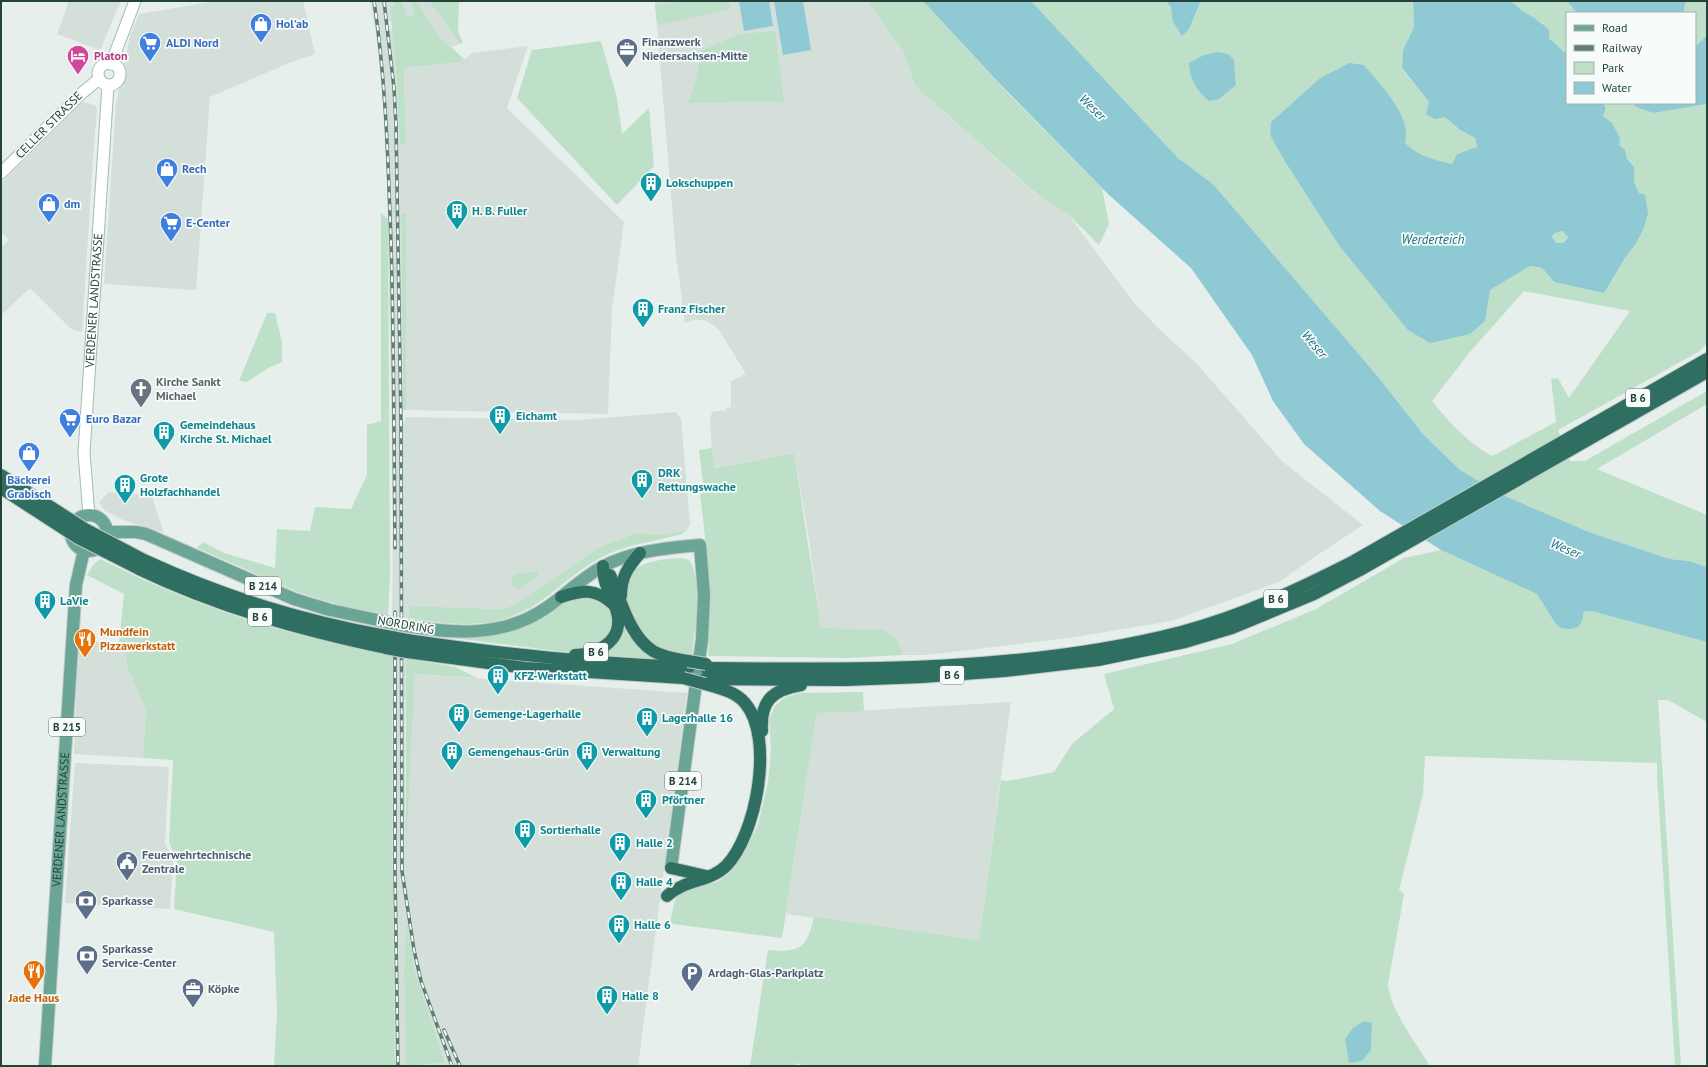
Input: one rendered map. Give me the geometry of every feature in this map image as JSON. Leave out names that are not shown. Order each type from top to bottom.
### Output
[{"type":"highway","name":"B 6","points":[[407,646],[597,662],[689,664],[705,674],[845,680],[996,672],[1098,660],[1185,642],[1232,628],[1274,612],[1334,584],[1572,442],[1707,359]]},
{"type":"highway","name":"B 6","points":[[1,488],[78,538],[141,565],[205,598],[312,632],[386,642],[526,668],[683,678],[705,674],[721,668],[809,678],[1097,650],[1183,631],[1269,602],[1316,580],[1572,442],[1707,372]]},
{"type":"highway","name":"B 6","points":[[1,474],[141,565]]},
{"type":"highway","points":[[617,602],[622,578],[629,566],[640,553]]},
{"type":"highway","name":"B 6","points":[[537,657],[585,655],[603,649],[611,641],[616,631],[618,617],[617,602],[604,580],[603,566]]},
{"type":"highway","points":[[561,596],[575,592],[595,592],[617,602],[642,642],[654,652],[689,664]]},
{"type":"highway","points":[[705,674],[745,703],[753,714],[760,744]]},
{"type":"highway","points":[[667,896],[683,885],[719,872],[727,865],[738,849],[747,829],[759,785],[762,712],[768,700],[780,690],[809,678]]},
{"type":"highway","name":"B 214","points":[[671,868],[707,877]]},
{"type":"main road","points":[[111,64],[135,1]]},
{"type":"main road","points":[[105,64],[111,64],[117,67],[119,77],[114,84],[104,82],[98,73],[100,67],[105,64]]},
{"type":"main road","name":"CELLER STRASSE","points":[[1,173],[82,93],[104,82]]},
{"type":"main road","name":"VERDENER LANDSTRASSE","points":[[89,515],[84,453],[104,82]]},
{"type":"main road","points":[[1,482],[72,528]]},
{"type":"main road","points":[[89,515],[99,518],[106,527],[107,532],[106,538],[100,547],[89,551],[84,550],[74,542],[72,537],[72,528],[80,518],[89,515]]},
{"type":"main road","name":"NORDRING","points":[[107,532],[146,534],[294,599],[330,610],[407,626],[464,633],[490,630],[529,618],[603,566],[640,553],[700,546],[704,595],[702,639],[671,868]]},
{"type":"main road","name":"VERDENER LANDSTRASSE","points":[[45,1066],[76,585],[84,550]]},
{"type":"shaded area","points":[[69,1],[121,1],[100,50],[57,34]]},
{"type":"shaded area","points":[[217,1],[303,1],[315,54],[289,63],[210,97],[196,290],[104,284],[116,104],[130,36],[139,14]]},
{"type":"shaded area","points":[[370,1],[393,1],[394,6],[390,7],[392,21],[385,22],[386,30],[393,29],[400,144],[406,143],[404,68],[460,62],[473,53],[528,46],[507,108],[624,222],[612,309],[608,414],[406,410],[406,214],[401,214],[403,423],[406,417],[578,420],[676,412],[681,419],[690,524],[687,530],[662,535],[637,533],[599,547],[515,605],[501,609],[410,606],[408,618],[392,616],[393,510],[387,182],[384,109],[376,32]]},
{"type":"shaded area","points":[[402,1],[411,1],[414,15],[406,16]]},
{"type":"shaded area","points":[[417,1],[429,1],[460,44],[452,47],[439,36]]},
{"type":"shaded area","points":[[655,1],[868,1],[903,51],[916,87],[1039,197],[1067,213],[1135,304],[1157,327],[1196,363],[1283,462],[1363,525],[1279,582],[1172,621],[1069,638],[926,655],[903,655],[896,637],[883,630],[821,629],[808,533],[794,453],[713,468],[710,419],[712,412],[726,410],[726,408],[731,407],[731,381],[746,374],[719,330],[712,324],[704,320],[694,320],[685,323],[676,255]],"holes":[[[699,52],[783,102],[688,103],[696,79]]]},
{"type":"shaded area","points":[[86,102],[96,106],[97,109],[82,332],[71,329],[30,288],[1,315],[1,247],[9,240],[1,232],[1,183],[81,103]]},
{"type":"shaded area","points":[[109,492],[153,495],[153,500],[164,533],[123,520],[105,511],[99,502]]},
{"type":"shaded area","points":[[78,641],[127,644],[126,664],[146,710],[143,758],[74,754]]},
{"type":"shaded area","points":[[393,655],[406,658],[406,843],[415,674],[687,693],[638,1066],[418,1066],[445,1063],[415,972],[406,925],[404,973],[406,1066],[395,1066],[392,801]]},
{"type":"shaded area","points":[[1011,702],[979,940],[786,914],[817,713]]},
{"type":"shaded area","points":[[75,763],[169,767],[165,843],[173,862],[170,909],[65,903]]},
{"type":"green space","points":[[393,1],[402,1],[407,16],[414,15],[411,1],[417,1],[439,36],[464,59],[460,62],[404,68],[406,144],[400,144],[396,72],[390,6],[394,6]]},
{"type":"green space","points":[[429,1],[459,1],[458,31],[463,43],[460,44]]},
{"type":"green space","points":[[683,1],[730,1],[731,9],[660,25],[657,23],[655,5]]},
{"type":"green space","points":[[868,1],[923,1],[1003,88],[1102,188],[1109,224],[1099,245],[1067,213],[1041,198],[916,87],[903,51]]},
{"type":"green space","points":[[1031,1],[1166,1],[1171,7],[1172,21],[1189,29],[1201,1],[1413,1],[1414,27],[1403,50],[1402,69],[1429,102],[1435,118],[1445,117],[1460,130],[1475,138],[1477,147],[1457,154],[1452,165],[1430,159],[1412,150],[1405,143],[1399,110],[1364,65],[1319,79],[1271,122],[1270,135],[1284,160],[1338,244],[1490,290],[1530,266],[1542,268],[1554,282],[1604,292],[1635,245],[1639,193],[1634,182],[1634,167],[1621,149],[1612,126],[1602,116],[1606,108],[1604,104],[1634,104],[1636,107],[1653,113],[1707,104],[1707,343],[1700,351],[1558,430],[1570,461],[1585,461],[1707,391],[1707,404],[1597,469],[1707,515],[1707,567],[1689,561],[1670,559],[1589,532],[1505,496],[1460,470],[1423,434],[1375,373],[1213,184],[1178,158]],"holes":[[[1234,60],[1236,85],[1209,101],[1194,85],[1190,74],[1189,63]],[[1524,291],[1630,311],[1569,398],[1558,378],[1551,379],[1556,422],[1492,456],[1483,451],[1459,432],[1432,401],[1470,352]]]},
{"type":"green space","points":[[1511,1],[1567,1],[1576,12],[1566,12],[1566,52],[1554,44],[1546,32],[1543,23],[1528,16]]},
{"type":"green space","points":[[1686,1],[1707,1],[1707,35],[1697,45],[1696,12],[1683,12]]},
{"type":"green space","points":[[775,31],[784,102],[688,103],[696,79],[700,51],[740,34]]},
{"type":"green space","points":[[601,41],[617,98],[622,134],[649,108],[654,166],[617,205],[517,98],[532,50]]},
{"type":"green space","points":[[381,213],[388,219],[390,575],[388,615],[343,606],[300,593],[197,548],[203,542],[224,553],[275,568],[277,529],[310,531],[315,507],[351,509],[367,475],[367,425],[381,421]]},
{"type":"green space","points":[[401,214],[406,214],[406,410],[403,410]]},
{"type":"green space","points":[[1563,231],[1568,238],[1563,243],[1556,243],[1552,238],[1555,233]]},
{"type":"green space","points":[[267,313],[275,313],[282,342],[282,362],[268,368],[247,382],[239,381]]},
{"type":"green space","points":[[712,448],[714,468],[794,453],[821,628],[883,630],[896,637],[903,655],[846,658],[708,656],[709,595],[707,555],[700,495],[704,491],[699,450]]},
{"type":"green space","points":[[687,530],[682,534],[635,545],[599,558],[529,609],[512,616],[496,621],[462,624],[408,618],[410,606],[501,609],[515,605],[599,547],[637,533],[662,535]]},
{"type":"green space","points":[[1441,550],[1537,594],[1555,623],[1583,617],[1584,611],[1591,611],[1707,642],[1707,722],[1668,700],[1658,700],[1681,1066],[1675,1066],[1657,763],[1425,756],[1423,794],[1399,890],[1404,894],[1388,985],[1390,995],[1399,1016],[1430,1066],[805,1066],[797,1063],[796,1066],[750,1066],[768,950],[788,950],[795,949],[800,946],[805,942],[808,936],[814,917],[979,940],[1001,780],[1008,781],[1054,772],[1072,744],[1114,709],[1104,674],[1232,644],[1316,609],[1404,558]],"holes":[[[1372,1023],[1371,1050],[1362,1061],[1349,1063]]]},
{"type":"green space","points":[[681,558],[689,560],[696,580],[697,606],[692,655],[664,650],[648,642],[642,636],[632,618],[626,596],[626,586],[629,577],[634,570],[650,562]]},
{"type":"green space","points":[[100,559],[182,596],[238,617],[296,634],[359,649],[393,655],[392,801],[395,1066],[274,1066],[277,1013],[274,932],[174,909],[177,860],[169,843],[173,760],[143,758],[146,710],[126,664],[127,644],[119,643],[124,594],[87,575],[94,564]]},
{"type":"green space","points":[[536,571],[538,573],[537,577],[520,589],[512,585],[511,579],[516,574]]},
{"type":"green space","points":[[581,594],[605,600],[615,618],[608,641],[573,653],[407,632],[407,630],[467,637]]},
{"type":"green space","points":[[620,616],[658,659],[600,655]]},
{"type":"green space","points":[[406,658],[455,667],[477,678],[415,674],[406,853]]},
{"type":"green space","points":[[863,692],[864,711],[817,713],[782,938],[673,924],[670,922],[675,900],[679,893],[693,887],[717,882],[730,873],[742,857],[758,825],[768,783],[771,749],[769,719],[775,706],[784,698],[799,693]]},
{"type":"green space","points":[[406,922],[415,972],[445,1063],[406,1066],[404,973]]},
{"type":"water","points":[[739,1],[769,1],[773,26],[744,31]]},
{"type":"water","points":[[774,1],[803,1],[811,50],[783,55]]},
{"type":"water","name":"Weser","points":[[923,1],[1031,1],[1178,158],[1213,184],[1375,373],[1423,434],[1460,470],[1505,496],[1589,532],[1670,559],[1689,561],[1707,567],[1707,642],[1591,611],[1584,611],[1582,621],[1578,627],[1570,629],[1561,628],[1555,623],[1537,594],[1441,550],[1380,511],[1304,444],[1273,401],[1252,355],[1191,268],[1108,194],[998,82]]},
{"type":"water","points":[[1166,1],[1201,1],[1189,29],[1182,36],[1172,20],[1171,7]]},
{"type":"water","name":"Werderteich","points":[[1413,1],[1511,1],[1549,30],[1549,38],[1563,51],[1566,52],[1566,104],[1604,104],[1606,108],[1603,116],[1612,123],[1620,138],[1619,145],[1625,150],[1627,159],[1634,167],[1634,182],[1639,193],[1645,195],[1648,214],[1643,230],[1604,293],[1554,282],[1542,268],[1530,266],[1490,290],[1485,321],[1470,334],[1430,343],[1408,330],[1338,244],[1284,160],[1270,135],[1271,122],[1319,79],[1349,63],[1364,65],[1394,101],[1400,111],[1406,132],[1405,143],[1421,154],[1452,164],[1457,154],[1477,147],[1475,138],[1460,130],[1445,117],[1435,119],[1426,114],[1429,102],[1402,68],[1403,50],[1414,27]],"holes":[[[1563,231],[1568,238],[1563,243],[1556,243],[1552,237],[1555,233]]]},
{"type":"water","points":[[1567,1],[1686,1],[1683,12],[1576,12]]},
{"type":"water","points":[[1707,35],[1707,104],[1653,113],[1636,107],[1634,104],[1696,104],[1697,45]]},
{"type":"water","points":[[1218,52],[1228,54],[1234,60],[1236,85],[1219,99],[1209,101],[1194,85],[1190,74],[1189,63],[1204,55]]},
{"type":"water","points":[[1364,1021],[1372,1023],[1371,1050],[1362,1061],[1349,1063],[1345,1039],[1353,1028]]},
{"type":"railway","points":[[374,1],[384,91],[389,181],[393,318],[395,548]]},
{"type":"railway","points":[[384,1],[394,88],[396,125],[401,424],[402,871],[414,950],[421,981],[452,1066]]},
{"type":"railway","points":[[395,612],[395,873],[398,1066]]},
{"type":"railway","points":[[444,1030],[460,1066]]},
{"type":"place","name":"Hol'ab","points":[[261,44]]},
{"type":"place","name":"ALDI Nord","points":[[150,62]]},
{"type":"place","name":"Finanzwerk Niedersachsen-Mitte","points":[[627,68]]},
{"type":"place","name":"Platon","points":[[78,76]]},
{"type":"place","name":"Rech","points":[[167,188]]},
{"type":"place","name":"Lokschuppen","points":[[651,202]]},
{"type":"place","name":"dm","points":[[49,224]]},
{"type":"place","name":"H. B. Fuller","points":[[457,230]]},
{"type":"place","name":"E-Center","points":[[171,242]]},
{"type":"place","name":"Franz Fischer","points":[[643,328]]},
{"type":"place","name":"Kirche Sankt Michael","points":[[141,408]]},
{"type":"place","name":"Eichamt","points":[[500,436]]},
{"type":"place","name":"Euro Bazar","points":[[70,438]]},
{"type":"place","name":"Gemeindehaus Kirche St. Michael","points":[[164,452]]},
{"type":"place","name":"Bäckerei Grabisch","points":[[29,472]]},
{"type":"place","name":"DRK Rettungswache","points":[[642,500]]},
{"type":"place","name":"Grote Holzfachhandel","points":[[125,504]]},
{"type":"place","name":"LaVie","points":[[45,620]]},
{"type":"place","name":"Mundfein Pizzawerkstatt","points":[[85,658]]},
{"type":"place","name":"KFZ-Werkstatt","points":[[498,696]]},
{"type":"place","name":"Gemenge-Lagerhalle","points":[[459,734]]},
{"type":"place","name":"Lagerhalle 16","points":[[647,738]]},
{"type":"place","name":"Gemengehaus-Grün","points":[[452,772]]},
{"type":"place","name":"Verwaltung","points":[[587,772]]},
{"type":"place","name":"Pförtner","points":[[646,820]]},
{"type":"place","name":"Sortierhalle","points":[[525,850]]},
{"type":"place","name":"Halle 2","points":[[620,862]]},
{"type":"place","name":"Feuerwehrtechnische Zentrale","points":[[127,882]]},
{"type":"place","name":"Halle 4","points":[[621,902]]},
{"type":"place","name":"Sparkasse","points":[[86,920]]},
{"type":"place","name":"Halle 6","points":[[619,944]]},
{"type":"place","name":"Sparkasse Service-Center","points":[[87,976]]},
{"type":"place","name":"Jade Haus","points":[[34,990]]},
{"type":"place","name":"Ardagh-Glas-Parkplatz","points":[[692,992]]},
{"type":"place","name":"Köpke","points":[[193,1008]]},
{"type":"place","name":"Halle 8","points":[[607,1016]]}]
